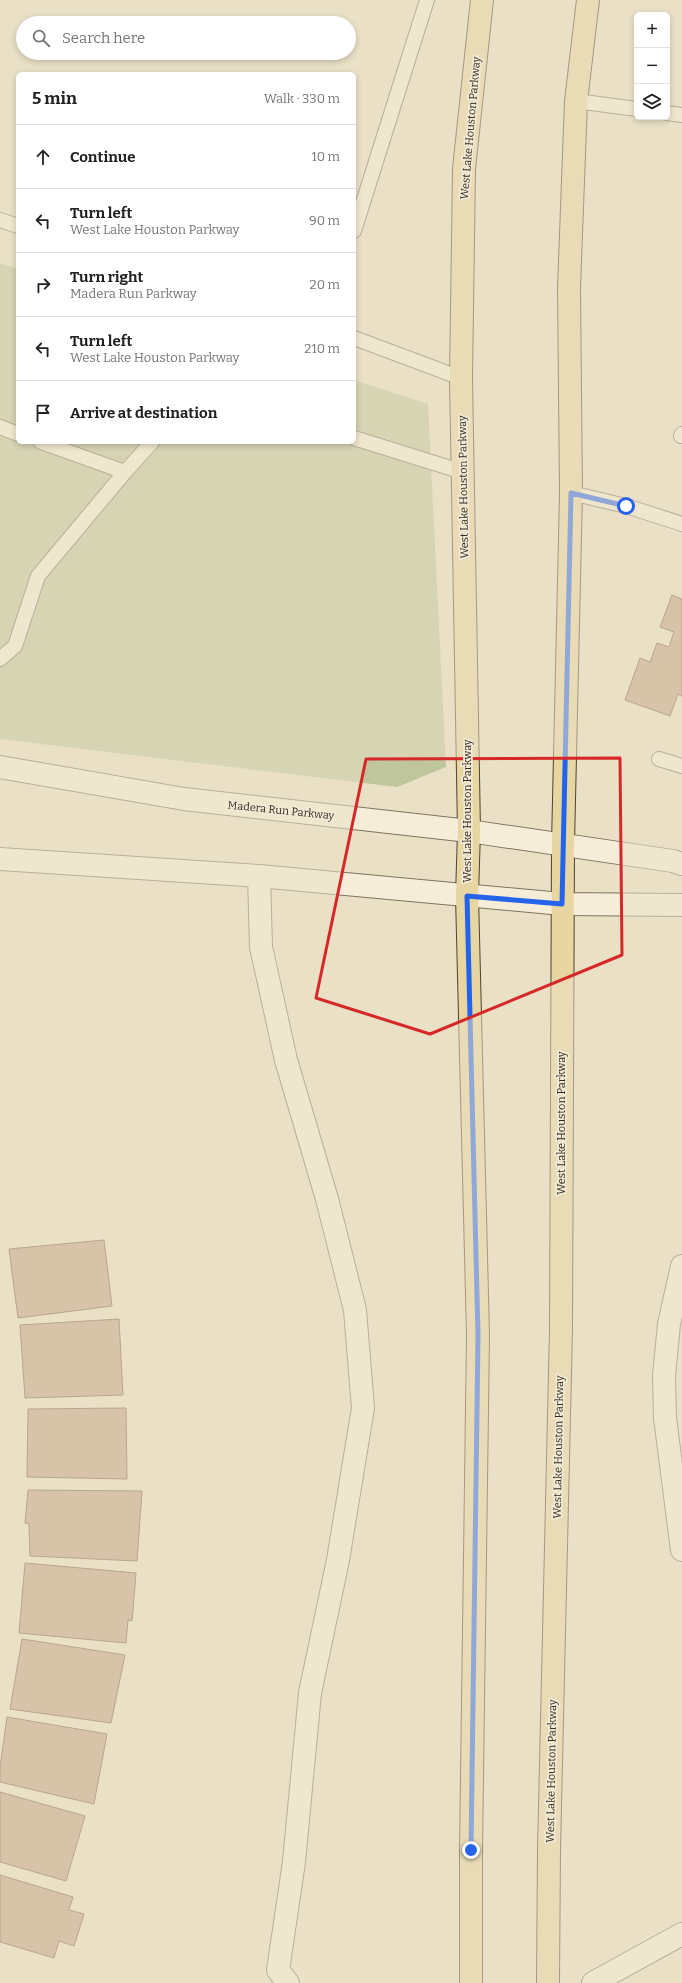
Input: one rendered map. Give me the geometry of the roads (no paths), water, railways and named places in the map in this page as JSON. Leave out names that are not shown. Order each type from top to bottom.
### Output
[{"type":"main road","name":"West Lake Houston Parkway","points":[[471,1983],[471,1850],[478,1335],[467,896],[469,831],[462,378],[464,169],[482,0]]},
{"type":"main road","name":"West Lake Houston Parkway","points":[[548,1983],[549,1850],[561,1329],[562,844],[571,493],[569,288],[576,101],[588,0]]},
{"type":"street","name":"Madera Run Parkway","points":[[0,767],[184,799],[469,831],[673,861],[682,864]]},
{"type":"street","points":[[0,859],[259,876],[562,904],[682,905]]},
{"type":"street","points":[[259,876],[261,946],[281,1038],[327,1198],[355,1310],[363,1408],[338,1560],[310,1693],[294,1862],[278,1970],[288,1983]]},
{"type":"street","points":[[682,1266],[669,1324],[664,1375],[665,1418],[682,1550]]},
{"type":"street","points":[[594,1983],[682,1934]]},
{"type":"lane","points":[[356,225],[426,0]]},
{"type":"lane","points":[[576,101],[634,109]]},
{"type":"lane","points":[[670,114],[682,116]]},
{"type":"lane","points":[[0,220],[16,225]]},
{"type":"lane","points":[[356,339],[462,378]]},
{"type":"lane","points":[[0,427],[16,433]]},
{"type":"lane","points":[[356,439],[463,472]]},
{"type":"lane","points":[[47,444],[125,472]]},
{"type":"lane","points":[[0,660],[15,646],[38,576],[150,444]]},
{"type":"lane","points":[[571,493],[626,506],[682,524]]},
{"type":"lane","points":[[659,760],[682,766]]}]
